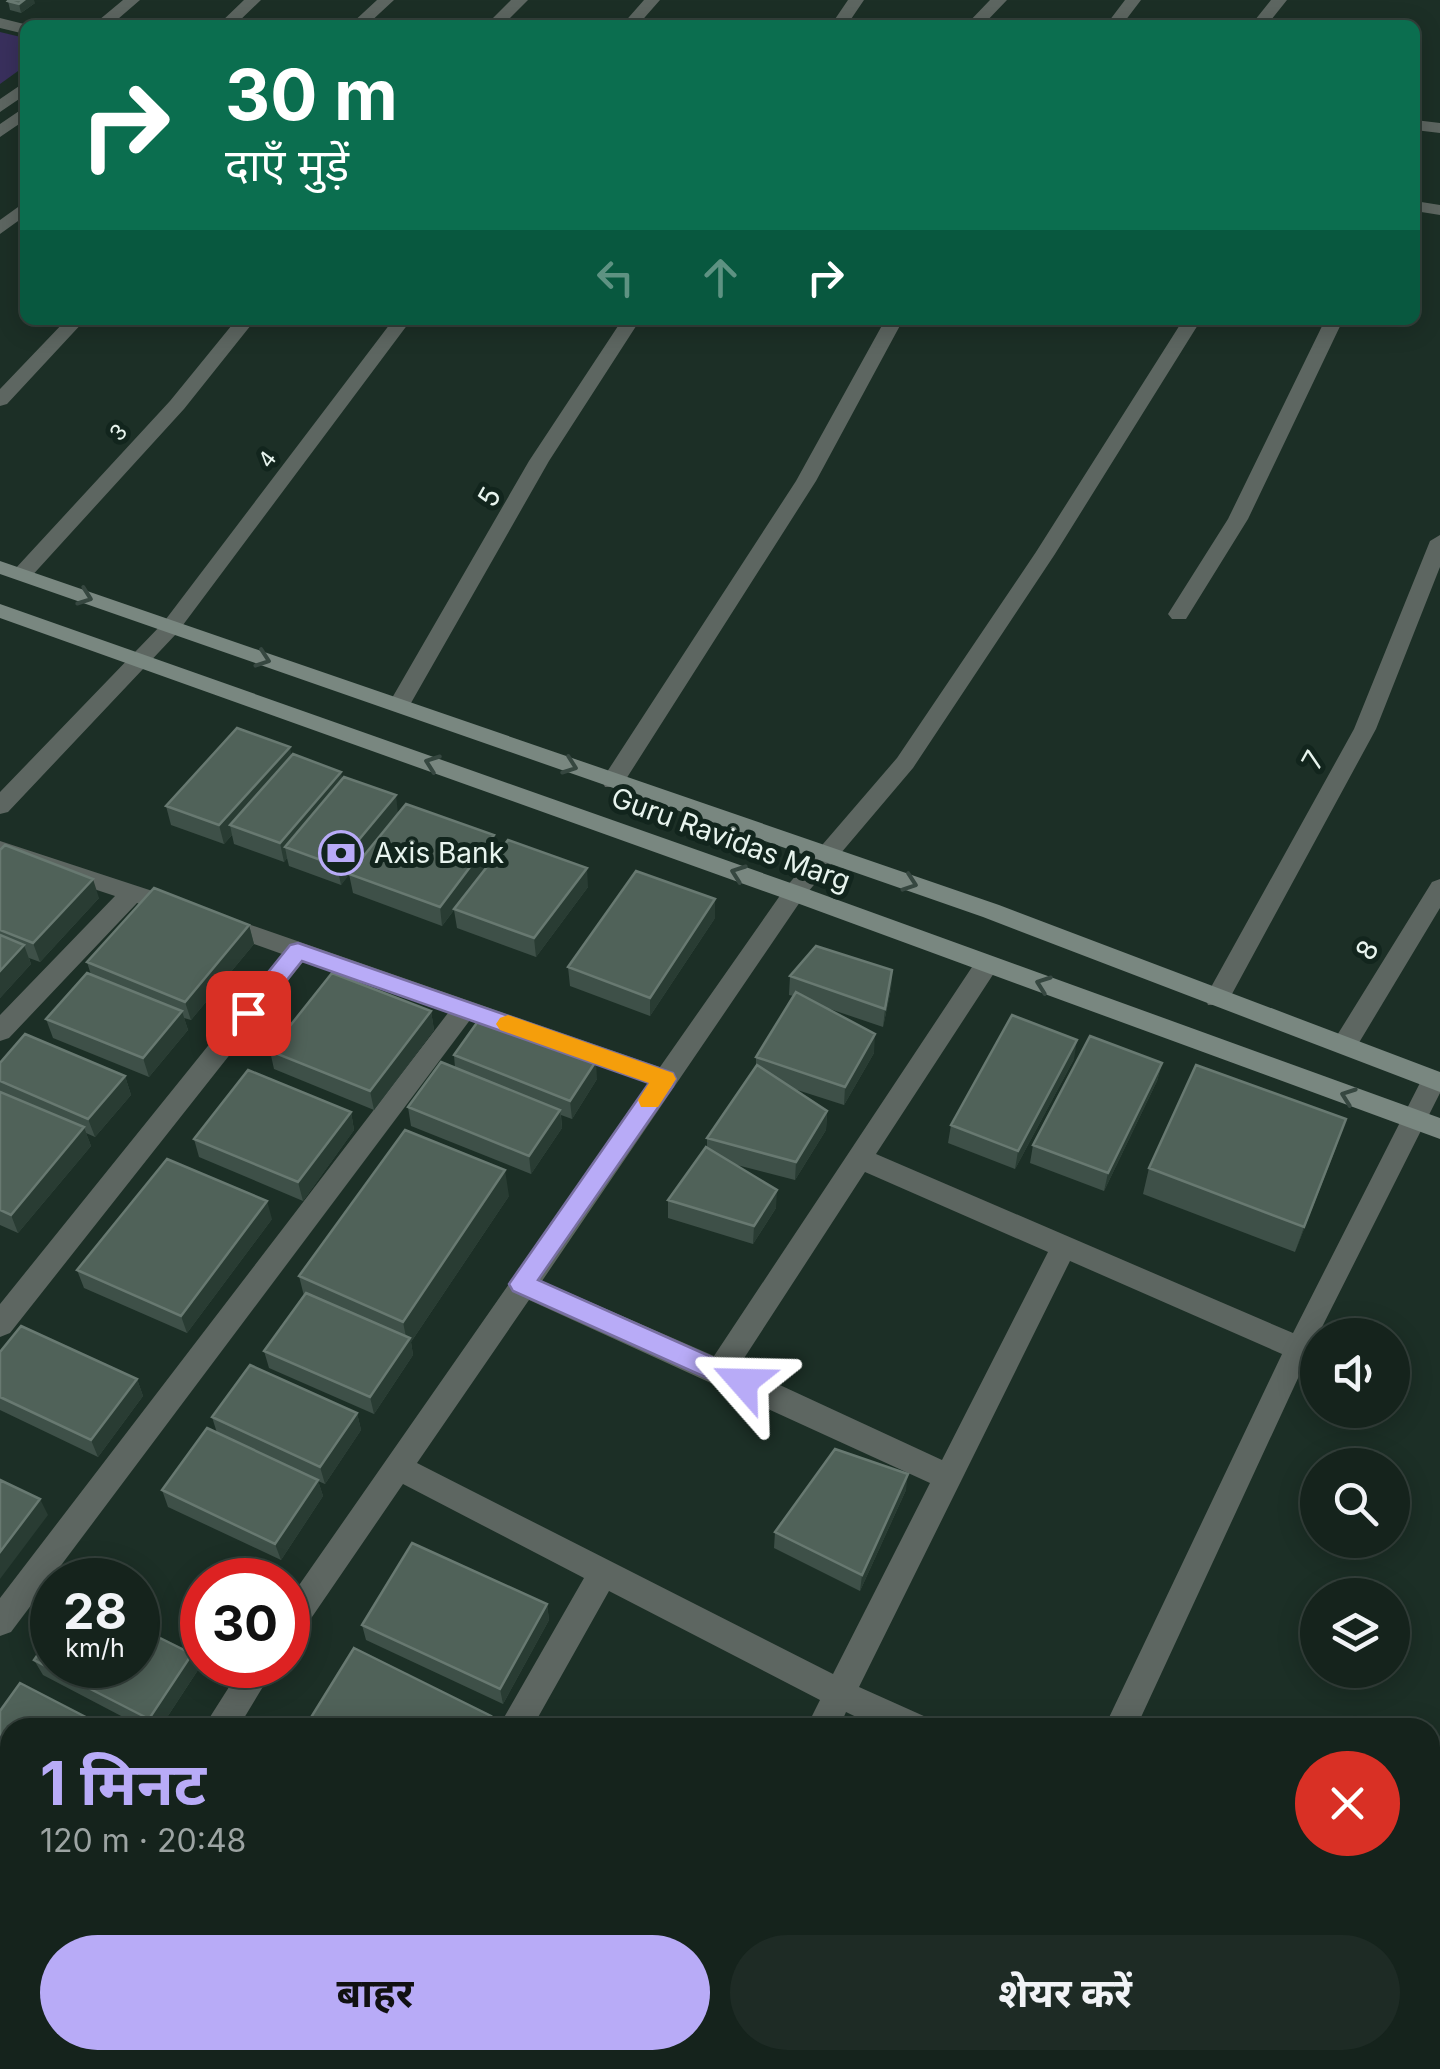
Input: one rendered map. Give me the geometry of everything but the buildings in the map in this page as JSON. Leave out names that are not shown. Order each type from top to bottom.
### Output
[{"type":"main road","name":"Guru Ravidas Marg","points":[[0,567],[830,854],[1437,1081]]},
{"type":"main road","name":"Guru Ravidas Marg","points":[[0,611],[794,893],[1427,1124]]},
{"type":"street","points":[[107,20],[132,0]]},
{"type":"street","points":[[130,20],[152,0]]},
{"type":"street","points":[[232,20],[254,0]]},
{"type":"street","points":[[364,20],[386,0]]},
{"type":"street","points":[[499,20],[520,0]]},
{"type":"street","points":[[634,20],[652,0]]},
{"type":"street","points":[[979,20],[998,0]]},
{"type":"street","points":[[1118,20],[1133,0]]},
{"type":"street","points":[[1263,20],[1279,0]]},
{"type":"street","points":[[0,107],[20,91]]},
{"type":"street","points":[[0,132],[20,116]]},
{"type":"street","points":[[0,229],[20,211]]},
{"type":"street","points":[[0,400],[71,325]]},
{"type":"street","name":"3","points":[[22,574],[177,405],[242,325]]},
{"type":"street","name":"4","points":[[0,806],[170,628],[398,325]]},
{"type":"street","name":"5","points":[[399,705],[538,469],[569,406],[627,325]]},
{"type":"street","points":[[613,781],[806,481],[891,325]]},
{"type":"street","points":[[310,1593],[794,893],[905,763],[1189,325]]},
{"type":"street","points":[[1180,614],[1238,519],[1332,325]]},
{"type":"street","name":"7","points":[[1217,998],[1364,728],[1440,541]]},
{"type":"street","points":[[0,848],[664,1079]]},
{"type":"street","name":"8","points":[[1345,1044],[1440,888]]},
{"type":"street","points":[[0,1030],[133,892]]},
{"type":"street","points":[[0,1326],[298,951]]},
{"type":"street","points":[[720,1370],[987,964]]},
{"type":"street","points":[[0,1622],[464,1010]]},
{"type":"street","points":[[1125,1718],[1299,1348],[1427,1124],[1437,1081]]},
{"type":"street","points":[[860,1159],[1299,1348]]},
{"type":"street","points":[[827,1718],[1064,1249]]},
{"type":"street","points":[[522,1284],[720,1370],[948,1477]]},
{"type":"street","points":[[396,1466],[893,1718]]},
{"type":"street","points":[[520,1718],[603,1573]]},
{"type":"street","points":[[226,1718],[246,1688]]},
{"type":"shaded area","points":[[0,32],[20,37],[20,70],[0,84]]},
{"type":"slow traffic","points":[[508,1024],[664,1079],[650,1100]]},
{"type":"place","name":"Axis Bank","points":[[341,853]]},
{"type":"route","points":[[248,1013],[298,951],[664,1079],[522,1284],[743,1382]]}]
